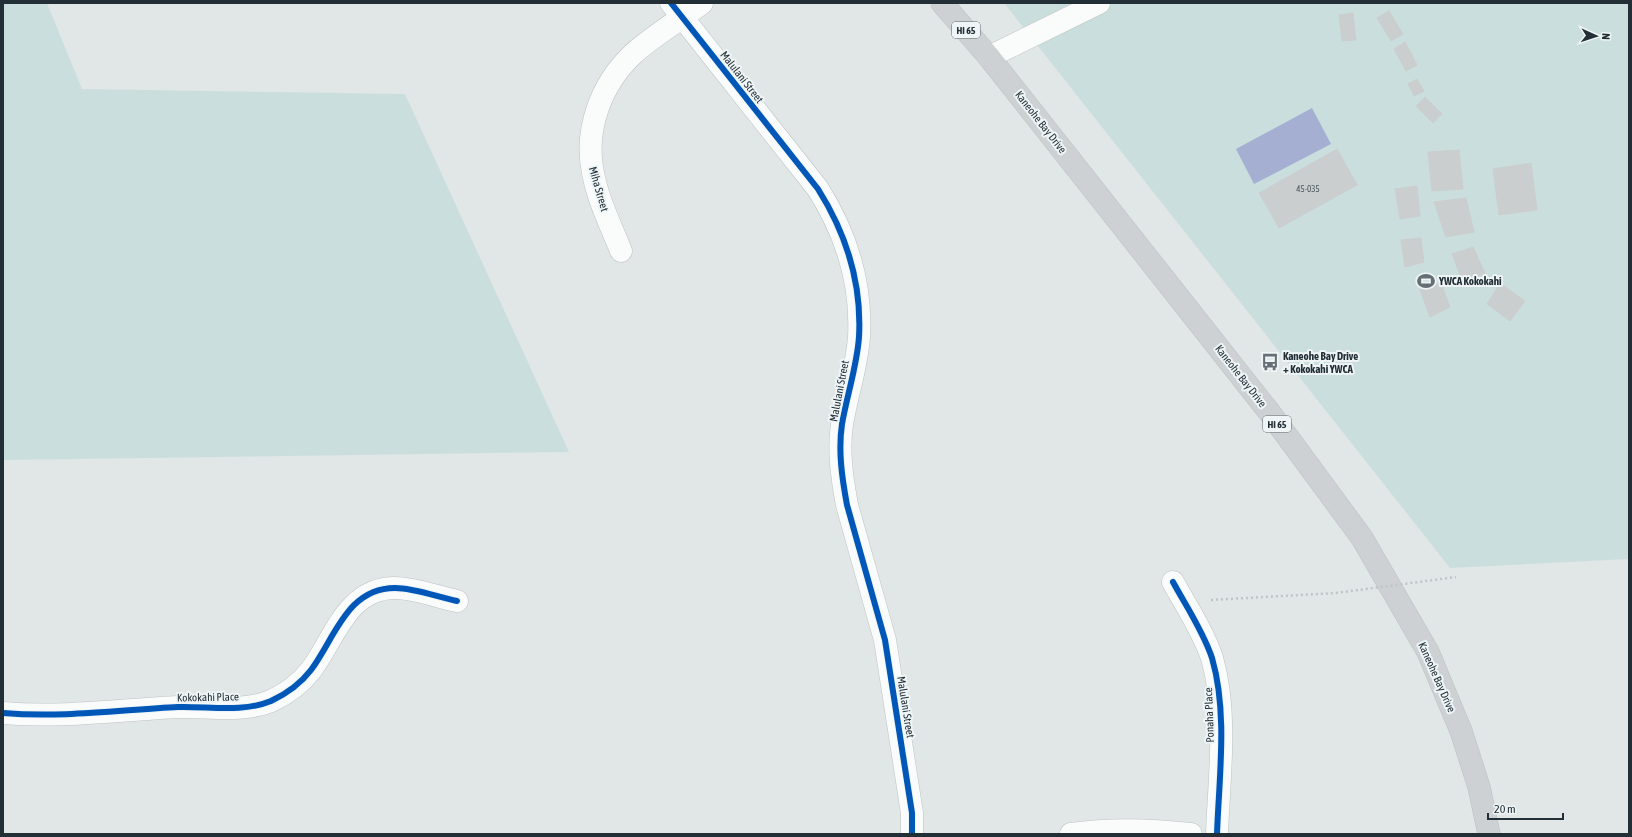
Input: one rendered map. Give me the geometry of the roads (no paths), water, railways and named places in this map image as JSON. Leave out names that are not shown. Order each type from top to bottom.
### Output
[{"type":"main road","name":"Kaneohe Bay Drive","points":[[942,3],[989,56],[1270,413],[1362,538],[1428,652],[1461,731],[1479,787],[1490,834]]},
{"type":"street","name":"Miha Street","points":[[621,251],[599,195],[593,173],[590,151],[592,129],[598,107],[607,87],[619,69],[677,10],[702,3]]},
{"type":"street","points":[[989,56],[1099,3]]},
{"type":"street","name":"Malulani Street","points":[[677,10],[818,189],[840,228],[850,258],[856,282],[859,310],[859,338],[842,425],[840,456],[843,484],[847,505],[885,640],[912,813],[912,834]]},
{"type":"street","name":"Ponaha Place","points":[[1173,582],[1211,656],[1220,699],[1217,834]]},
{"type":"street","name":"Kokokahi Place","points":[[3,713],[71,715],[179,707],[234,708],[252,706],[270,701],[299,683],[320,658],[345,615],[354,604],[364,596],[377,591],[396,588],[457,601]]},
{"type":"street","points":[[1071,834],[1101,830],[1127,829],[1191,834]]},
{"type":"water","points":[[1312,108],[1331,144],[1254,184],[1236,149]]},
{"type":"place","name":"YWCA Kokokahi","points":[[1426,281]]},
{"type":"place","name":"Kaneohe Bay Drive + Kokokahi YWCA","points":[[1270,362]]}]
